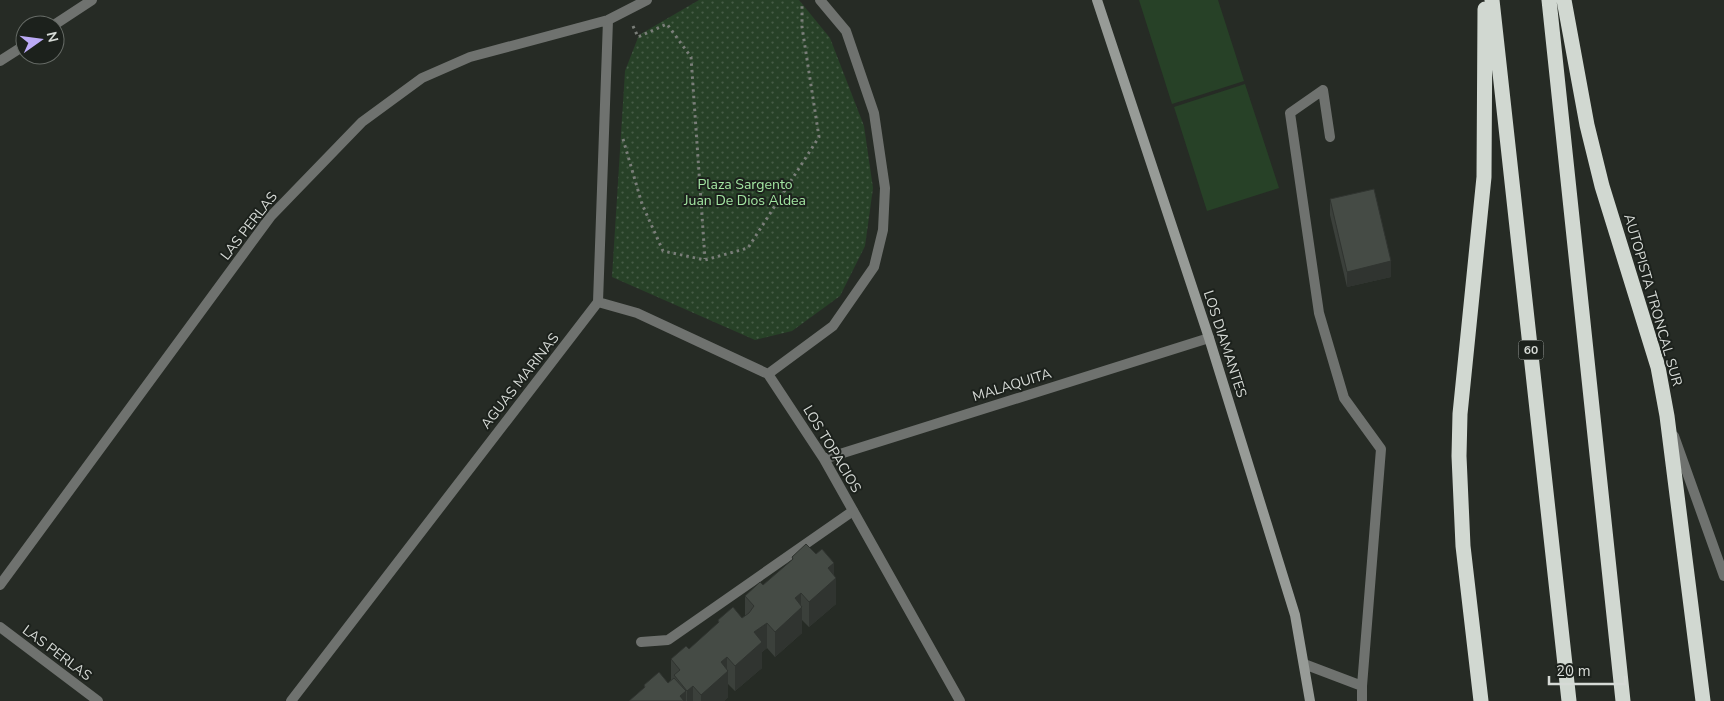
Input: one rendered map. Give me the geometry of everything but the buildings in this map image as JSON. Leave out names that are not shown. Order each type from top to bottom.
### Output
[{"type":"highway","points":[[1481,701],[1463,546],[1459,456],[1460,414],[1484,177],[1485,0]]},
{"type":"highway","name":"60","points":[[1492,0],[1570,701]]},
{"type":"highway","points":[[1549,0],[1623,701]]},
{"type":"highway","name":"AUTOPISTA TRONCAL SUR","points":[[1564,0],[1587,125],[1602,186],[1658,367],[1667,416],[1702,701]]},
{"type":"street","points":[[65,18],[92,0]]},
{"type":"street","name":"LAS PERLAS","points":[[0,585],[271,216],[362,122],[422,78],[470,57],[608,20],[627,12],[647,0]]},
{"type":"street","points":[[608,20],[598,302],[637,313],[768,374],[834,326],[874,267],[883,230],[886,188],[874,112],[846,32],[820,0]]},
{"type":"street","name":"LOS DIAMANTES","points":[[1097,0],[1209,338],[1295,615],[1310,701]]},
{"type":"street","points":[[0,61],[15,51]]},
{"type":"street","points":[[1330,137],[1323,90],[1290,113],[1319,314],[1344,398],[1380,450],[1362,701]]},
{"type":"street","name":"AGUAS MARINAS","points":[[292,701],[598,302]]},
{"type":"street","name":"MALAQUITA","points":[[824,459],[1209,338]]},
{"type":"street","name":"LOS TOPACIOS","points":[[768,374],[824,459],[960,701]]},
{"type":"street","points":[[1667,416],[1724,576]]},
{"type":"street","points":[[641,642],[668,640],[853,511]]},
{"type":"street","name":"LAS PERLAS","points":[[0,627],[98,701]]},
{"type":"street","points":[[1304,664],[1362,686]]},
{"type":"path","points":[[621,132],[642,204],[663,252],[705,260],[748,248],[819,137],[802,27],[802,0]]},
{"type":"path","points":[[627,12],[638,37],[667,24],[691,57],[705,260]]},
{"type":"green space","name":"Plaza Sargento Juan De Dios Aldea","points":[[699,0],[799,0],[830,38],[864,126],[873,188],[865,246],[840,296],[792,331],[755,340],[612,277],[625,71],[639,35]]},
{"type":"green space","points":[[1139,0],[1218,0],[1244,81],[1172,104]]},
{"type":"green space","points":[[1245,84],[1279,188],[1207,211],[1174,107]]}]
